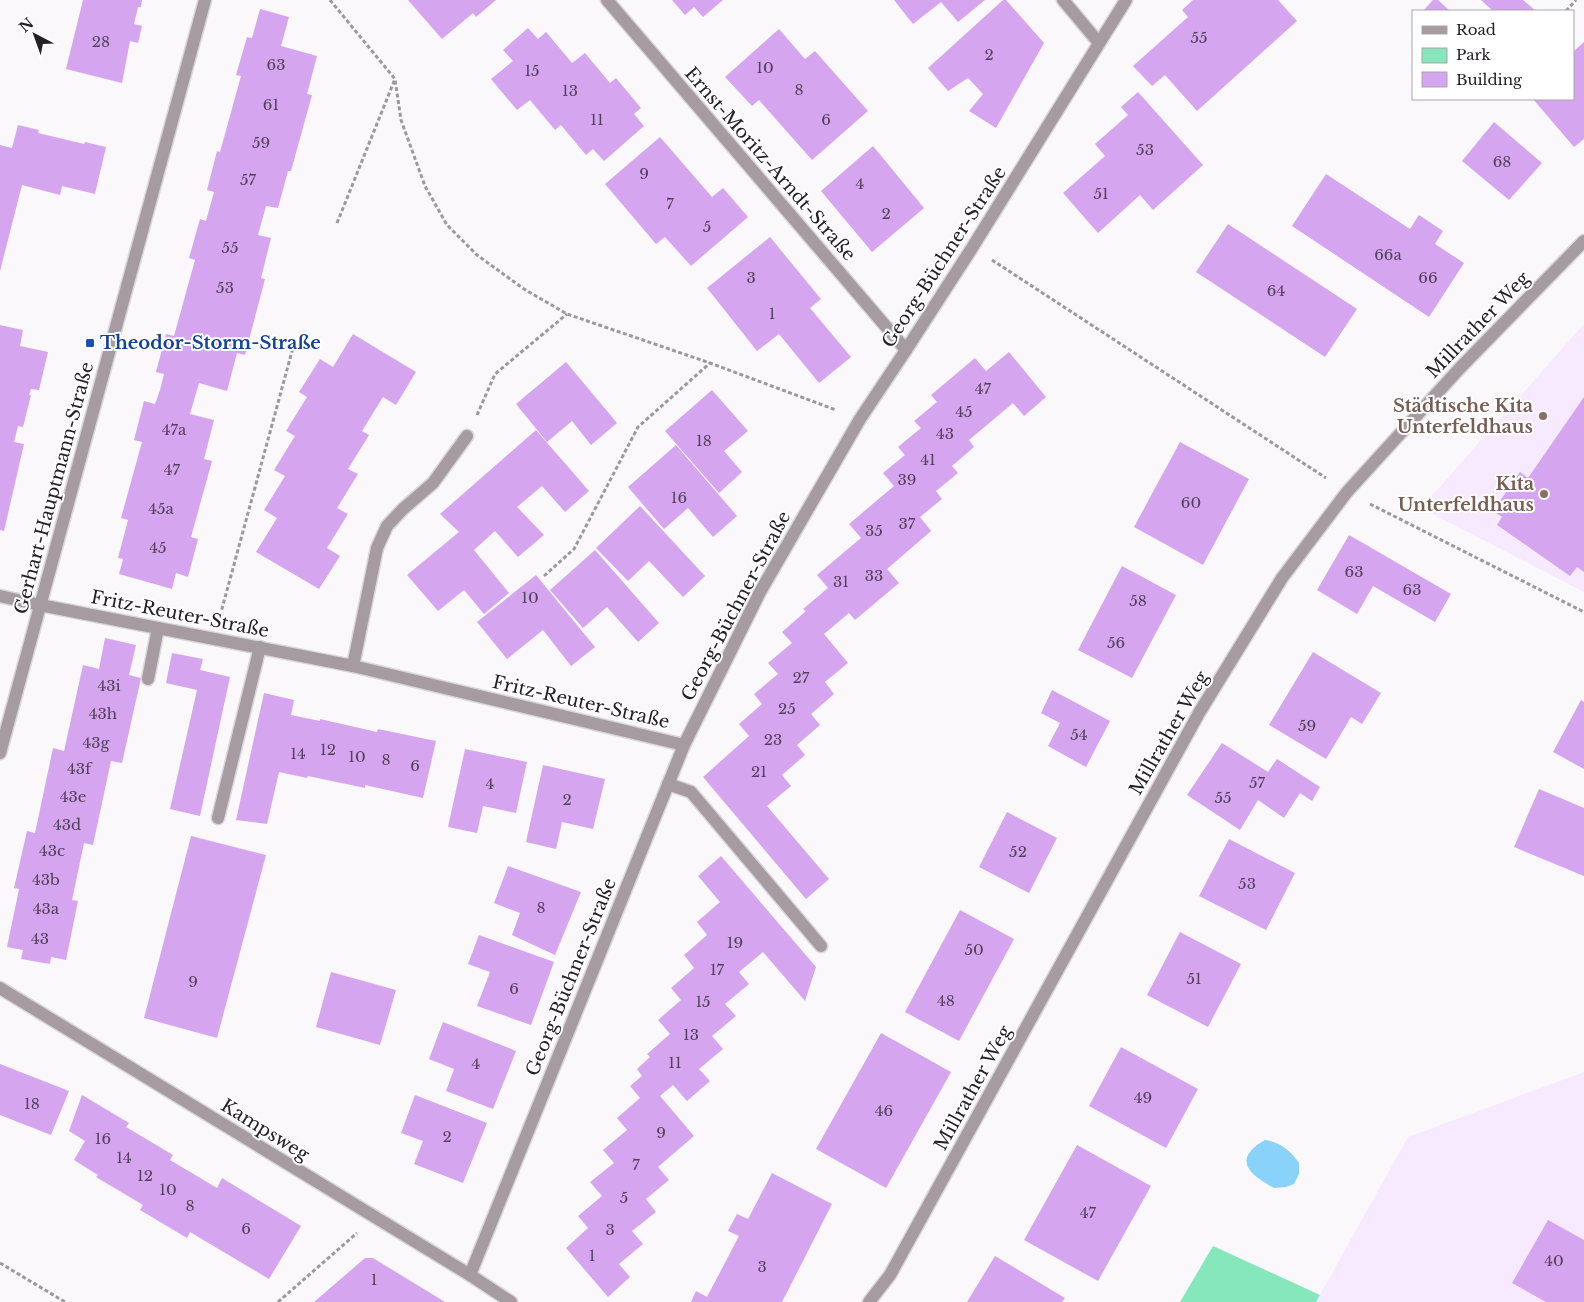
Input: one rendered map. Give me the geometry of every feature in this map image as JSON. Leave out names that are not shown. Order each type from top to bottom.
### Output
[{"type":"street","name":"Gerhart-Hauptmann-Straße","points":[[0,753],[62,531],[205,0]]},
{"type":"street","name":"Ernst-Moritz-Arndt-Straße","points":[[607,0],[906,350]]},
{"type":"street","points":[[1063,0],[1100,43]]},
{"type":"street","name":"Georg-Büchner-Straße","points":[[470,1275],[684,745],[760,592],[860,419],[972,248],[1126,0]]},
{"type":"street","name":"Millrather Weg","points":[[869,1302],[890,1275],[1199,713],[1282,578],[1348,492],[1460,368],[1584,241]]},
{"type":"street","points":[[353,666],[377,548],[387,526],[433,483],[467,436]]},
{"type":"street","name":"Fritz-Reuter-Straße","points":[[0,596],[40,606],[353,666],[684,745]]},
{"type":"street","points":[[148,679],[158,628]]},
{"type":"street","points":[[218,818],[260,647]]},
{"type":"street","points":[[668,784],[691,792],[822,946]]},
{"type":"street","name":"Kampsweg","points":[[0,988],[470,1275],[511,1302]]},
{"type":"path","points":[[1567,10],[1576,0]]},
{"type":"path","points":[[332,1],[395,79],[401,120],[425,186],[447,225],[477,255],[524,289],[567,314],[710,363],[860,419]]},
{"type":"path","points":[[337,223],[395,79]]},
{"type":"path","points":[[972,248],[1348,492],[1584,612]]},
{"type":"path","points":[[467,436],[495,374],[567,314]]},
{"type":"path","points":[[214,638],[294,344]]},
{"type":"path","points":[[544,576],[574,549],[638,427],[710,363]]},
{"type":"path","points":[[278,1302],[375,1217]]},
{"type":"path","points":[[0,1263],[65,1302]]},
{"type":"shaded area","name":"Städtische Kita Unterfeldhaus","points":[[1584,324],[1584,592],[1421,508]]},
{"type":"shaded area","points":[[1584,1072],[1584,1302],[1316,1302],[1408,1137]]},
{"type":"green space","points":[[1213,1246],[1320,1295],[1316,1302],[1180,1302]]},
{"type":"water","points":[[1265,1140],[1285,1148],[1299,1163],[1299,1174],[1294,1184],[1274,1188],[1257,1177],[1247,1166],[1246,1160],[1249,1154]]},
{"type":"building","points":[[83,0],[142,0],[141,7],[138,7],[134,24],[142,26],[138,43],[130,41],[122,83],[66,69]]},
{"type":"building","points":[[408,0],[496,0],[476,17],[473,13],[442,39]]},
{"type":"building","points":[[672,0],[723,0],[703,17],[694,7],[685,15]]},
{"type":"building","points":[[894,0],[985,0],[958,22],[941,2],[913,24]]},
{"type":"building","points":[[1003,0],[1006,0],[1044,43],[996,128],[969,111],[983,94],[968,78],[948,91],[928,68]]},
{"type":"building","points":[[1193,0],[1278,0],[1297,21],[1197,111],[1165,75],[1152,86],[1133,66],[1188,17],[1182,10]]},
{"type":"building","points":[[1433,0],[1438,0],[1449,10],[1424,10]]},
{"type":"building","points":[[1481,0],[1523,0],[1535,10],[1492,10]]},
{"type":"building","points":[[260,9],[289,17],[281,46],[317,56],[307,94],[312,95],[291,171],[288,171],[278,208],[266,206],[258,235],[271,238],[261,278],[265,279],[245,355],[237,353],[227,391],[199,383],[190,414],[214,420],[204,459],[212,461],[191,537],[198,539],[188,577],[176,573],[172,589],[119,574],[123,559],[118,558],[128,520],[121,518],[142,442],[134,440],[144,401],[155,404],[160,390],[164,374],[156,372],[166,334],[174,336],[195,260],[189,258],[200,219],[206,221],[214,192],[207,190],[217,151],[220,152],[241,76],[236,75],[247,37],[252,38]]},
{"type":"building","points":[[528,28],[538,39],[546,32],[572,63],[585,53],[610,83],[616,78],[641,108],[634,114],[644,126],[604,161],[593,149],[586,155],[561,125],[555,130],[530,100],[517,110],[491,79],[513,61],[503,50]]},
{"type":"building","points":[[779,29],[805,59],[815,51],[868,111],[812,160],[759,100],[752,106],[725,77]]},
{"type":"building","points":[[1584,42],[1584,139],[1574,147],[1534,100],[1574,100],[1574,51]]},
{"type":"building","points":[[1138,92],[1203,165],[1153,210],[1140,195],[1098,233],[1063,193],[1105,156],[1095,144],[1128,115],[1121,107]]},
{"type":"building","points":[[1494,122],[1542,163],[1509,200],[1462,161]]},
{"type":"building","points":[[18,125],[39,130],[38,133],[106,147],[95,194],[62,186],[60,195],[22,185],[0,271],[0,145],[12,148]]},
{"type":"building","points":[[660,137],[712,197],[723,188],[748,217],[691,266],[665,237],[656,244],[605,184]]},
{"type":"building","points":[[873,146],[924,208],[872,252],[821,191]]},
{"type":"building","points":[[1326,174],[1410,229],[1419,215],[1443,231],[1435,244],[1464,263],[1429,317],[1292,226]]},
{"type":"building","points":[[1228,224],[1357,309],[1325,357],[1196,272]]},
{"type":"building","points":[[770,237],[821,299],[810,308],[851,357],[819,383],[779,334],[757,351],[707,288]]},
{"type":"building","points":[[0,325],[23,330],[20,346],[48,352],[39,390],[31,389],[23,427],[18,426],[14,442],[24,444],[4,531],[0,530]]},
{"type":"building","points":[[353,334],[416,372],[396,405],[383,397],[362,431],[369,435],[348,469],[358,474],[337,508],[348,514],[327,548],[340,556],[319,589],[256,552],[277,518],[264,510],[285,476],[274,470],[295,436],[286,431],[307,397],[299,392],[320,359],[333,367]]},
{"type":"building","points":[[1009,352],[1046,397],[1024,416],[1013,403],[969,440],[974,447],[952,466],[958,473],[936,491],[942,499],[920,517],[931,531],[887,569],[899,583],[855,620],[849,613],[824,634],[848,663],[825,682],[834,694],[811,714],[820,725],[797,745],[805,755],[782,775],[791,786],[767,806],[829,879],[806,899],[703,777],[749,736],[739,724],[762,704],[754,694],[778,674],[768,663],[792,643],[782,632],[806,611],[803,609],[828,588],[817,575],[861,538],[849,524],[894,486],[883,473],[905,455],[898,447],[921,428],[914,421],[937,402],[931,395],[975,358],[986,371]]},
{"type":"building","points":[[566,362],[617,423],[591,445],[572,421],[547,442],[516,404]]},
{"type":"building","points":[[712,390],[748,431],[724,451],[742,472],[719,493],[665,431]]},
{"type":"building","name":"Kita Unterfeldhaus","points":[[1584,397],[1584,572],[1577,567],[1570,576],[1497,525],[1502,517],[1493,511],[1520,472],[1528,478]]},
{"type":"building","points":[[536,430],[589,491],[565,512],[542,486],[517,507],[544,535],[518,557],[495,531],[474,550],[509,593],[484,614],[464,590],[438,611],[407,575],[459,532],[440,514]]},
{"type":"building","points":[[1180,442],[1249,479],[1203,565],[1134,527]]},
{"type":"building","points":[[676,445],[737,516],[713,537],[688,508],[664,529],[628,487]]},
{"type":"building","points":[[640,506],[705,576],[683,597],[649,561],[628,581],[596,548]]},
{"type":"building","points":[[1349,535],[1451,594],[1435,622],[1373,586],[1357,614],[1317,590]]},
{"type":"building","points":[[595,550],[659,623],[638,642],[607,607],[583,628],[550,590]]},
{"type":"building","points":[[1122,566],[1176,595],[1132,678],[1078,650]]},
{"type":"building","points":[[536,575],[595,647],[571,666],[543,630],[507,659],[477,622]]},
{"type":"building","points":[[105,638],[136,645],[129,675],[141,678],[122,763],[111,761],[93,845],[84,843],[72,900],[78,901],[66,960],[51,957],[50,964],[21,959],[23,950],[7,947],[19,889],[14,888],[27,831],[35,833],[53,748],[64,751],[83,665],[99,669]]},
{"type":"building","points":[[1313,652],[1381,693],[1362,724],[1351,717],[1326,759],[1269,725]]},
{"type":"building","points":[[172,653],[203,659],[200,670],[230,677],[200,816],[170,809],[197,690],[166,683]]},
{"type":"building","points":[[1052,690],[1110,721],[1086,767],[1048,746],[1060,723],[1041,713]]},
{"type":"building","points":[[264,693],[294,700],[291,715],[320,721],[320,719],[377,732],[378,729],[436,741],[423,798],[365,785],[365,788],[279,772],[267,824],[236,820]]},
{"type":"building","points":[[1581,700],[1584,702],[1584,769],[1553,752]]},
{"type":"building","points":[[1222,743],[1268,772],[1277,759],[1320,787],[1312,801],[1300,793],[1284,818],[1258,800],[1240,830],[1187,795]]},
{"type":"building","points":[[465,749],[527,762],[516,813],[483,806],[477,833],[448,827]]},
{"type":"building","points":[[543,765],[605,779],[593,829],[562,822],[556,849],[526,842]]},
{"type":"building","points":[[1539,789],[1584,808],[1584,876],[1514,847]]},
{"type":"building","points":[[1007,812],[1057,838],[1029,893],[979,867]]},
{"type":"building","points":[[191,836],[266,855],[217,1038],[144,1018]]},
{"type":"building","points":[[1229,839],[1295,873],[1266,930],[1199,896]]},
{"type":"building","points":[[721,856],[816,967],[805,1001],[763,952],[739,972],[749,984],[725,1004],[736,1016],[712,1036],[723,1049],[699,1069],[710,1081],[687,1101],[673,1085],[660,1096],[694,1136],[658,1167],[669,1180],[646,1199],[656,1212],[632,1231],[643,1244],[619,1264],[630,1277],[608,1297],[566,1248],[588,1228],[578,1216],[602,1196],[590,1182],[614,1163],[603,1150],[627,1130],[617,1118],[640,1098],[630,1086],[642,1076],[637,1069],[650,1057],[647,1054],[670,1034],[658,1020],[681,1000],[671,988],[694,968],[684,955],[707,935],[697,922],[720,902],[698,876]]},
{"type":"building","points":[[508,866],[581,892],[555,955],[512,935],[520,913],[494,903]]},
{"type":"building","points":[[960,910],[1014,939],[959,1041],[905,1012]]},
{"type":"building","points":[[1180,932],[1241,964],[1208,1027],[1147,995]]},
{"type":"building","points":[[479,935],[554,962],[531,1025],[477,1006],[490,972],[468,964]]},
{"type":"building","points":[[331,972],[396,990],[380,1045],[316,1027]]},
{"type":"building","points":[[443,1022],[516,1051],[493,1109],[446,1091],[454,1069],[429,1059]]},
{"type":"building","points":[[881,1033],[951,1072],[886,1188],[816,1149]]},
{"type":"building","points":[[1121,1047],[1198,1089],[1166,1148],[1089,1106]]},
{"type":"building","points":[[0,1064],[69,1091],[51,1135],[0,1115]]},
{"type":"building","points":[[82,1095],[129,1123],[126,1127],[173,1155],[170,1160],[217,1188],[222,1178],[301,1226],[269,1279],[190,1232],[187,1238],[140,1210],[143,1205],[96,1177],[98,1175],[74,1160],[85,1141],[69,1131]]},
{"type":"building","points":[[415,1095],[487,1123],[463,1183],[414,1164],[423,1141],[401,1133]]},
{"type":"building","points":[[1077,1145],[1151,1186],[1098,1281],[1024,1240]]},
{"type":"building","points":[[772,1173],[832,1204],[782,1302],[691,1302],[696,1291],[707,1297],[739,1236],[728,1231],[737,1214],[748,1219]]},
{"type":"building","points":[[1548,1220],[1584,1240],[1584,1302],[1546,1302],[1512,1283]]},
{"type":"building","points":[[995,1256],[1065,1298],[1062,1302],[967,1302]]},
{"type":"building","points":[[365,1258],[373,1258],[445,1302],[314,1302]]},
{"type":"place","name":"Theodor-Storm-Straße","points":[[90,343]]},
{"type":"place","name":"Städtische Kita Unterfeldhaus","points":[[1543,416]]},
{"type":"place","name":"Kita Unterfeldhaus","points":[[1544,494]]}]
